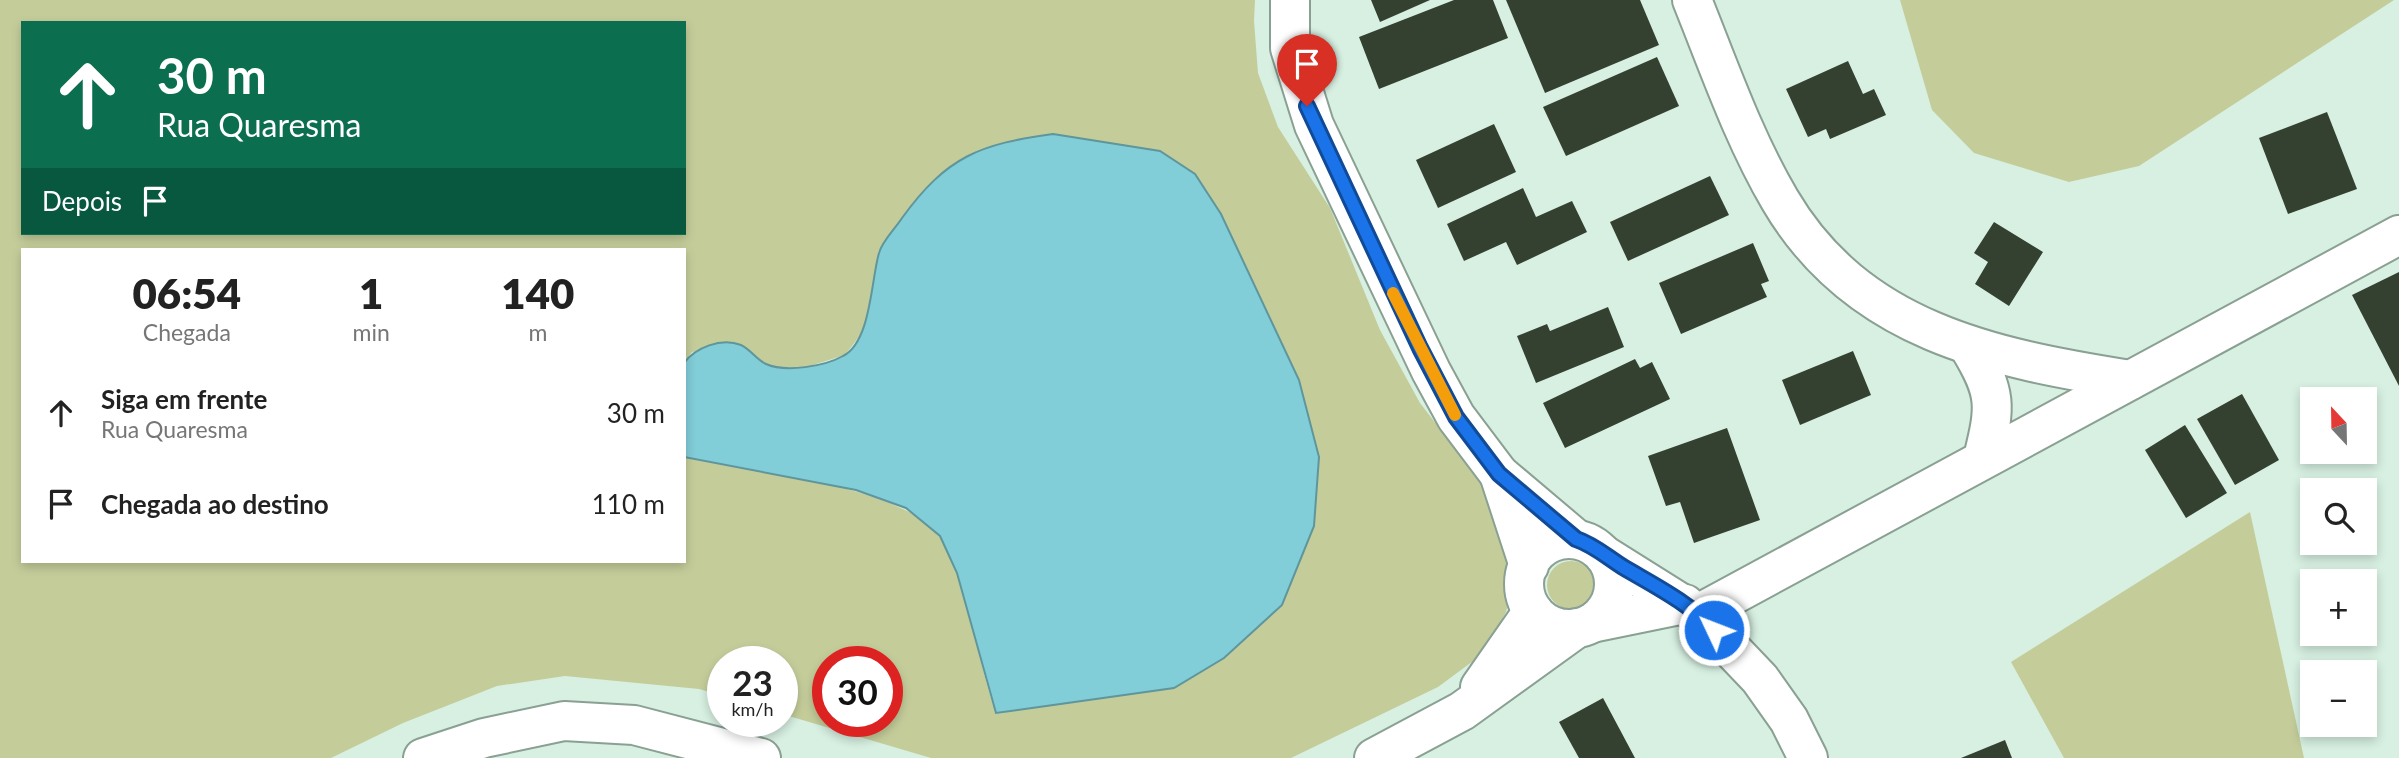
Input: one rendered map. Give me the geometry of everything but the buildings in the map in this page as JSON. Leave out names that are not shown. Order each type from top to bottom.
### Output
[{"type":"street","points":[[1290,0],[1290,48],[1314,125],[1431,371],[1456,417],[1499,474],[1590,547],[1692,609],[1760,679],[1789,720],[1808,758]]},
{"type":"street","points":[[1692,0],[1744,125],[1780,201],[1824,260],[1878,305],[1969,346],[2036,365],[2130,380]]},
{"type":"street","points":[[1374,758],[1462,711],[1584,626],[1607,610],[1614,592],[1613,572],[1590,547],[1556,541],[1539,550],[1529,566],[1524,582],[1526,597],[1533,611],[1545,622],[1560,628],[1584,626],[1692,609],[1983,458],[2399,235]]},
{"type":"street","points":[[1969,346],[1987,376],[1992,398],[1992,422],[1983,458]]},
{"type":"street","points":[[1499,474],[1529,566]]},
{"type":"street","points":[[1462,711],[1533,611]]},
{"type":"street","points":[[423,758],[484,738],[564,721],[634,725],[761,758]]},
{"type":"green space","points":[[0,0],[1255,0],[1258,73],[1278,127],[1330,208],[1380,330],[1420,403],[1484,486],[1515,577],[1506,612],[1484,653],[1438,687],[1291,758],[931,758],[860,737],[903,737],[903,646],[812,646],[812,723],[798,719],[798,646],[707,646],[707,691],[565,676],[497,686],[403,723],[331,758],[0,758]]},
{"type":"green space","points":[[1900,0],[2394,0],[2139,166],[2069,182],[1974,153],[1932,110]]},
{"type":"green space","points":[[2250,512],[2304,758],[2064,758],[2011,662]]},
{"type":"green space","points":[[1571,561],[1588,568],[1595,585],[1588,602],[1571,609],[1554,602],[1547,585],[1554,568]]},
{"type":"water","points":[[1053,134],[1160,151],[1195,174],[1221,214],[1299,380],[1319,457],[1314,526],[1282,605],[1224,658],[1174,688],[996,713],[957,573],[940,536],[906,508],[856,490],[686,457],[686,361],[709,345],[725,342],[741,345],[774,367],[816,365],[843,356],[852,349],[865,324],[876,265],[883,244],[918,197],[934,180],[967,156],[1027,138]]},
{"type":"slow traffic","points":[[1393,293],[1455,415]]},
{"type":"route","points":[[1307,106],[1334,169],[1431,371],[1456,417],[1499,474],[1576,539],[1592,544],[1604,555],[1667,592],[1698,614],[1714,630]]}]
